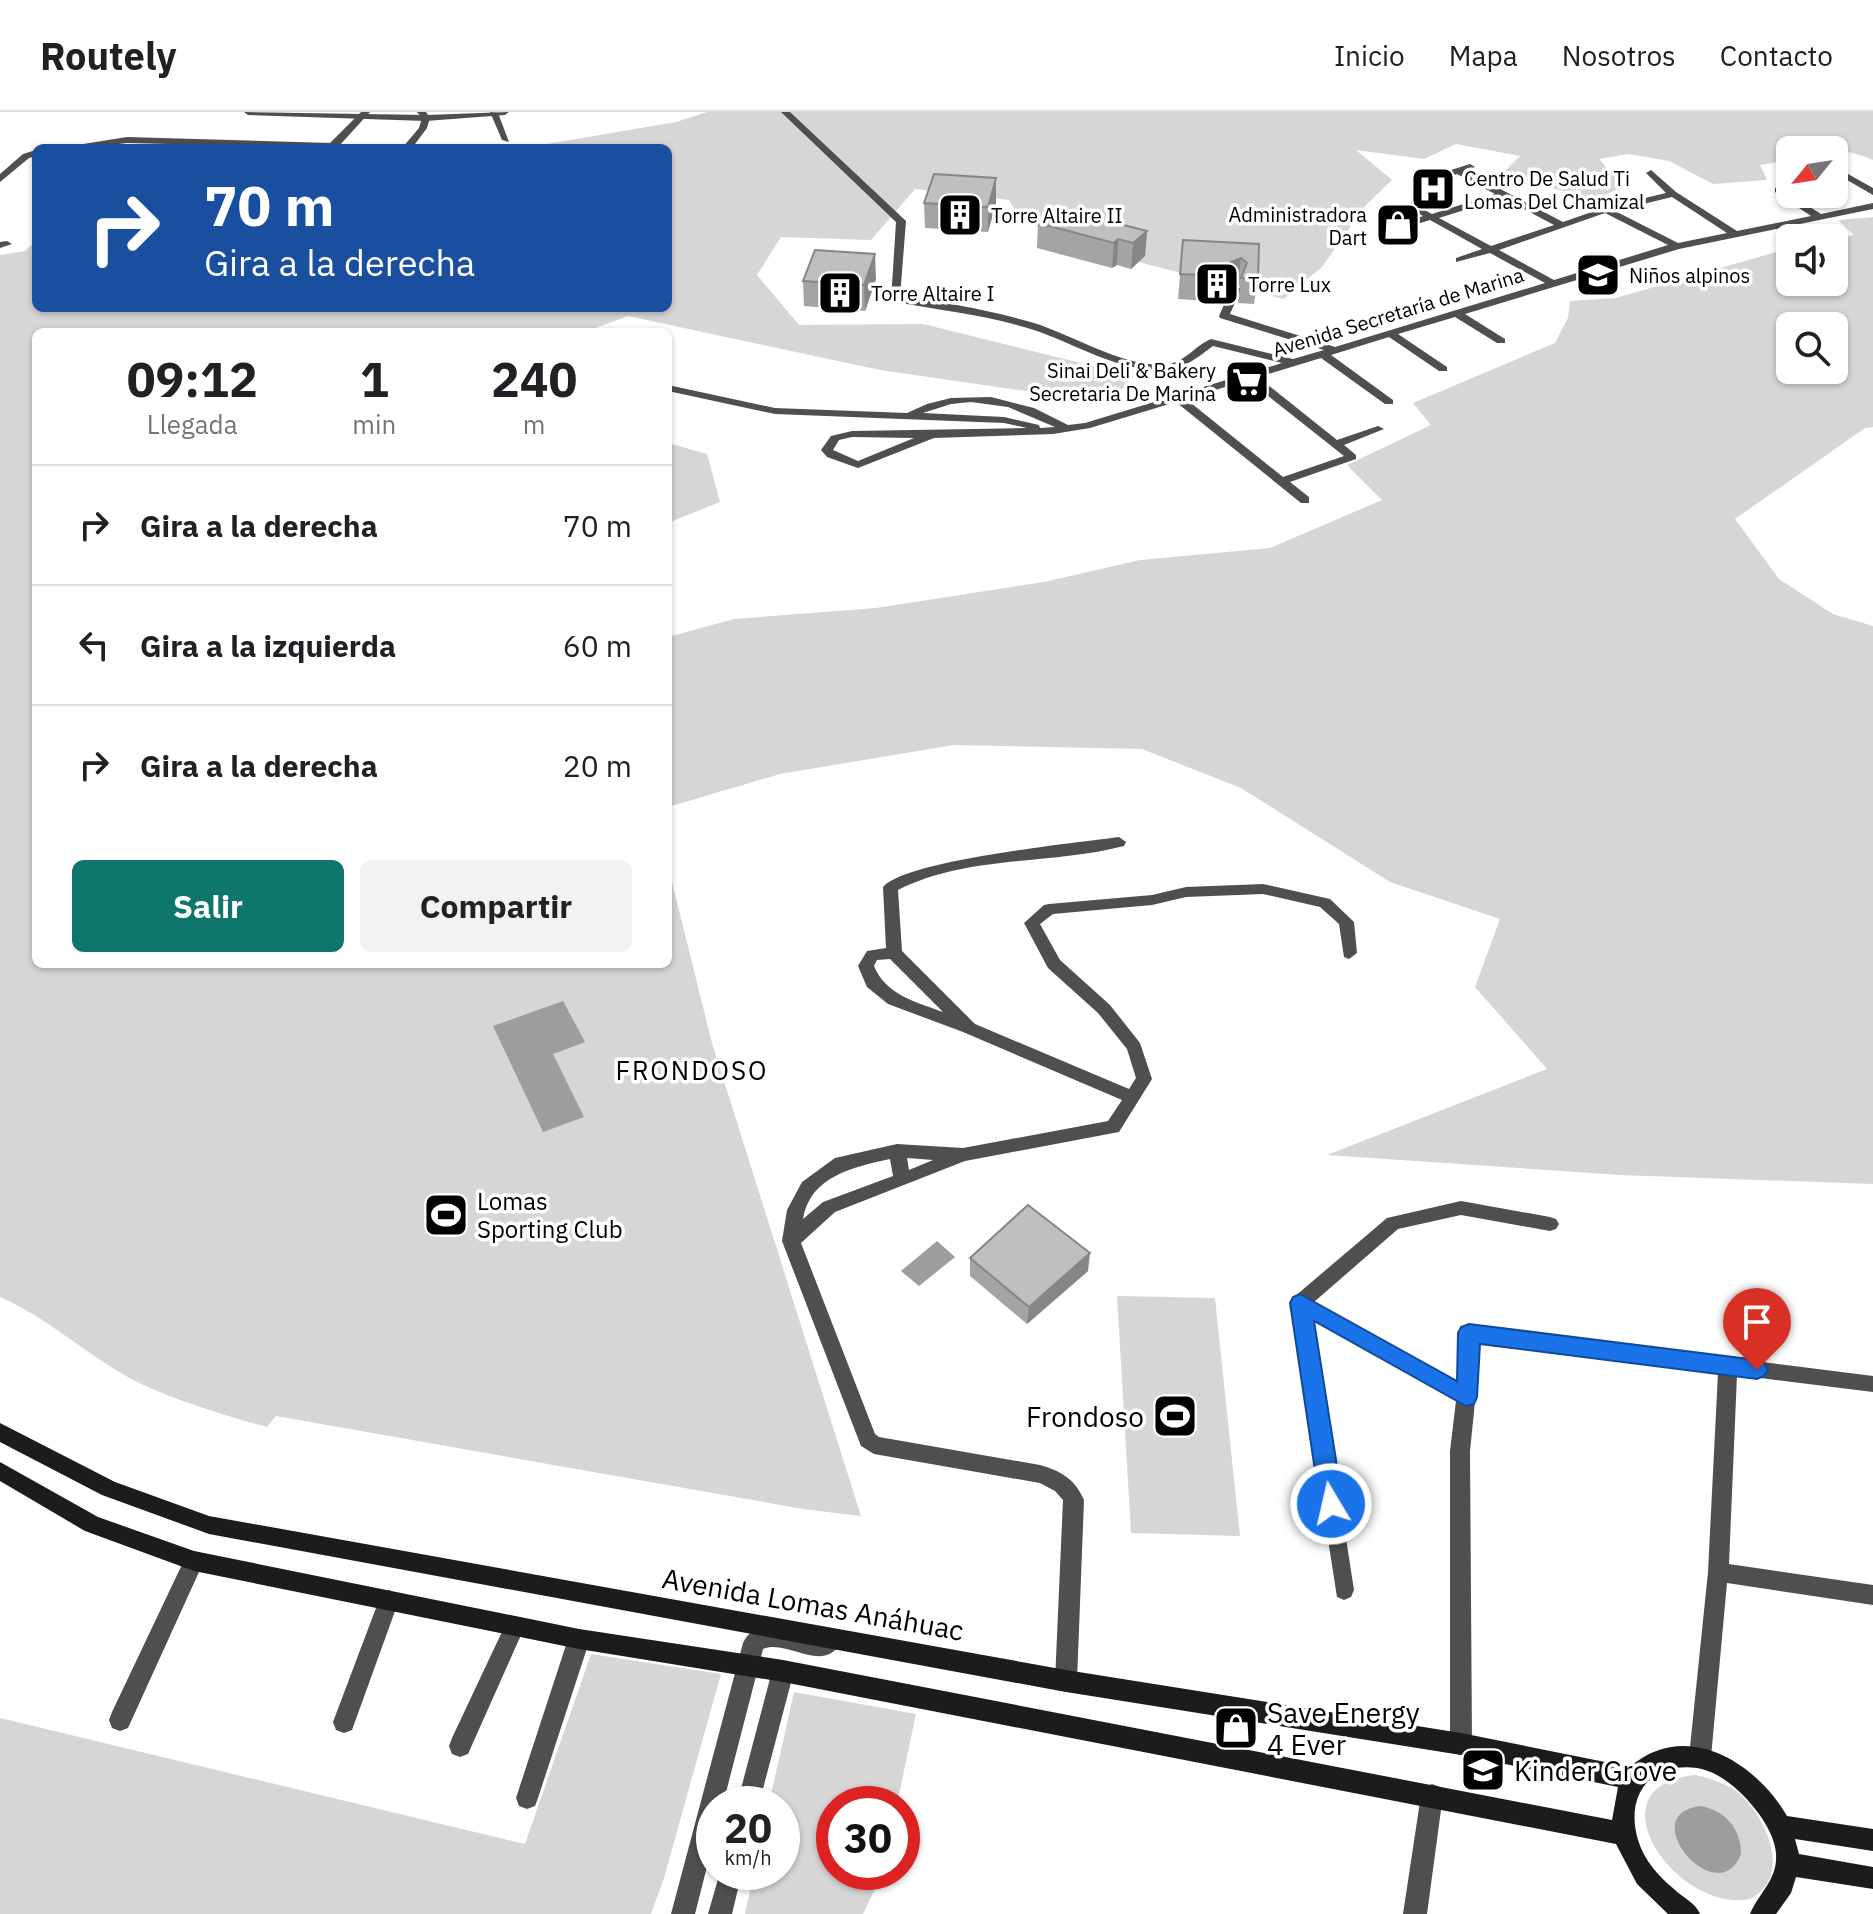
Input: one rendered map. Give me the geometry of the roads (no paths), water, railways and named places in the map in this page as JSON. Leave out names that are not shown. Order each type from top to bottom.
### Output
[{"type":"main road","name":"Avenida Lomas Anáhuac","points":[[0,1432],[109,1489],[209,1525],[1066,1681],[1461,1744],[1634,1779]]},
{"type":"main road","points":[[0,1471],[92,1524],[194,1561],[579,1639],[783,1671],[1625,1834]]},
{"type":"main road","points":[[1688,1914],[1651,1885],[1637,1866],[1625,1834],[1624,1803],[1634,1779],[1654,1762],[1677,1756],[1700,1757],[1732,1771],[1761,1796],[1780,1826],[1788,1864],[1785,1887],[1777,1901],[1762,1914]]},
{"type":"main road","points":[[1780,1826],[1873,1840]]},
{"type":"main road","points":[[1788,1864],[1873,1878]]},
{"type":"street","points":[[248,112],[424,115]]},
{"type":"street","points":[[377,112],[441,116],[505,112]]},
{"type":"street","points":[[785,112],[901,221],[895,299],[993,314],[1145,366],[1168,367],[1185,363],[1211,342],[1296,363]]},
{"type":"street","points":[[336,144],[365,113]]},
{"type":"street","points":[[494,113],[506,140]]},
{"type":"street","points":[[410,144],[423,128],[424,115]]},
{"type":"street","points":[[88,144],[114,140],[274,144]]},
{"type":"street","points":[[182,144],[188,141]]},
{"type":"street","points":[[0,179],[32,154]]},
{"type":"street","points":[[1470,167],[1416,184],[1416,209],[1552,283]]},
{"type":"street","points":[[1458,171],[1562,225]]},
{"type":"street","points":[[1651,173],[1673,194],[1734,233]]},
{"type":"street","points":[[1848,177],[1873,192]]},
{"type":"street","points":[[1460,260],[1606,210],[1673,194]]},
{"type":"street","points":[[1392,229],[1502,195]]},
{"type":"street","name":"Avenida Secretaría de Marina","points":[[932,435],[858,465],[827,450],[835,438],[845,434],[932,435],[1066,429],[1179,399],[1677,246],[1873,206]]},
{"type":"street","points":[[1806,208],[1820,217]]},
{"type":"street","points":[[1606,210],[1677,246]]},
{"type":"street","points":[[1236,289],[1224,316],[1337,351]]},
{"type":"street","points":[[1456,313],[1501,341]]},
{"type":"street","points":[[1391,334],[1443,369]]},
{"type":"street","points":[[1324,355],[1389,402]]},
{"type":"street","points":[[1251,377],[1352,457],[1282,481]]},
{"type":"street","points":[[672,389],[775,411],[1004,420],[1025,423],[1041,431]]},
{"type":"street","points":[[907,417],[934,404],[980,398],[1025,408],[1066,429]]},
{"type":"street","points":[[1179,399],[1305,500]]},
{"type":"street","points":[[1338,443],[1378,429]]},
{"type":"street","points":[[969,1028],[894,953],[890,887],[896,882],[960,866],[1119,842]]},
{"type":"street","points":[[791,1241],[829,1207],[963,1155],[1113,1127],[1144,1079],[1134,1047],[1104,1009],[1054,964],[1032,923],[1049,909],[1152,900],[1186,892],[1263,889],[1325,903],[1346,922],[1349,953]]},
{"type":"street","points":[[894,953],[872,955],[866,966],[873,983],[894,1000],[1132,1097]]},
{"type":"street","points":[[963,1155],[897,1151],[841,1163],[808,1187],[796,1210],[791,1241],[868,1440],[874,1445],[1033,1472],[1057,1478],[1068,1488],[1074,1500],[1066,1681]]},
{"type":"street","points":[[897,1151],[902,1180]]},
{"type":"street","points":[[808,1187],[829,1207]]},
{"type":"street","points":[[1300,1303],[1393,1223],[1461,1208],[1550,1224]]},
{"type":"street","points":[[1300,1303],[1466,1397]]},
{"type":"street","points":[[1300,1303],[1344,1590]]},
{"type":"street","points":[[1461,1744],[1460,1451],[1470,1362],[1469,1333],[1873,1384]]},
{"type":"street","points":[[1700,1757],[1718,1572],[1728,1366]]},
{"type":"street","points":[[120,1720],[194,1561]]},
{"type":"street","points":[[1718,1572],[1873,1595]]},
{"type":"street","points":[[344,1722],[389,1600]]},
{"type":"street","points":[[460,1746],[515,1626]]},
{"type":"street","points":[[683,1914],[750,1666],[751,1650],[760,1637],[775,1634],[817,1648],[826,1646],[832,1638]]},
{"type":"street","points":[[527,1798],[579,1639]]},
{"type":"street","points":[[753,1786],[783,1671]]},
{"type":"street","points":[[1415,1914],[1432,1795]]},
{"type":"street","points":[[720,1914],[726,1890]]},
{"type":"place","name":"Centro De Salud Ti Lomas Del Chamizal","points":[[1433,189]]},
{"type":"place","name":"Torre Altaire II","points":[[960,215]]},
{"type":"place","name":"Administradora Dart","points":[[1398,225]]},
{"type":"place","name":"Niños alpinos","points":[[1598,275]]},
{"type":"place","name":"Torre Lux","points":[[1217,284]]},
{"type":"place","name":"Torre Altaire I","points":[[840,293]]},
{"type":"place","name":"Sinai Deli & Bakery Secretaria De Marina","points":[[1247,382]]},
{"type":"place","name":"Lomas Sporting Club","points":[[446,1215]]},
{"type":"place","name":"Frondoso","points":[[1175,1416]]},
{"type":"place","name":"Save Energy 4 Ever","points":[[1236,1728]]},
{"type":"place","name":"Kinder Grove","points":[[1483,1770]]},
{"type":"district","name":"FRONDOSO","points":[[692,1070]]}]
